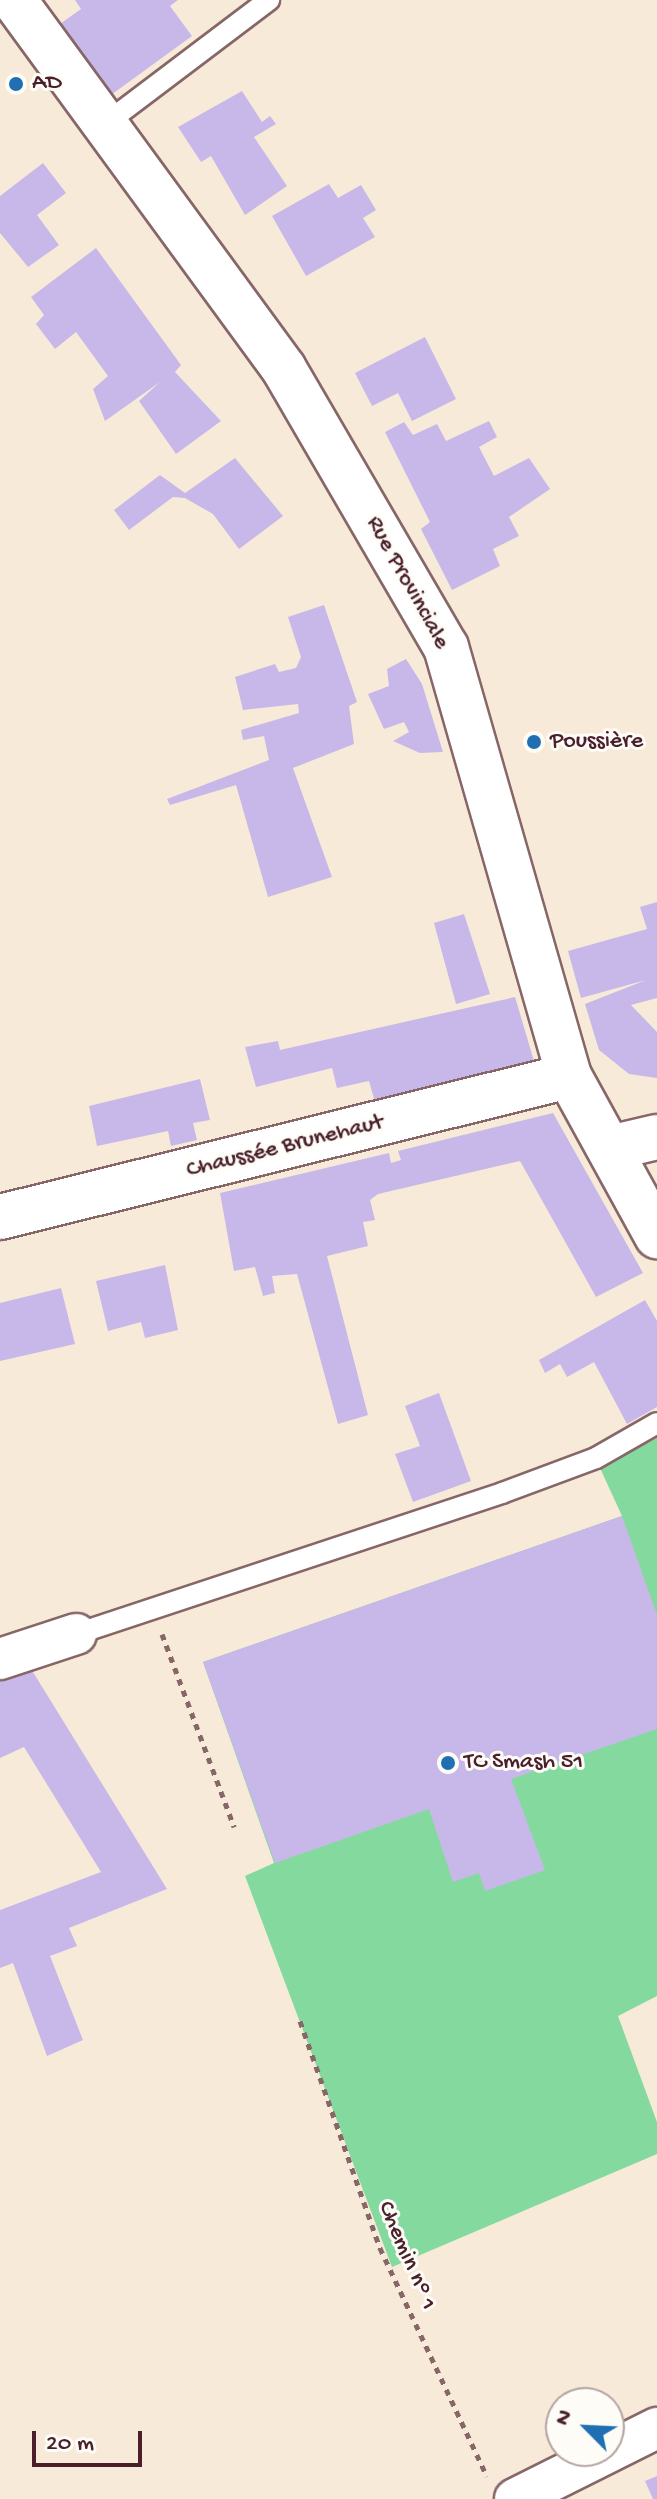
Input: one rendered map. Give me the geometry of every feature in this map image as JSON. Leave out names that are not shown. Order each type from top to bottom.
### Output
[{"type":"main road","name":"Rue Provinciale","points":[[14,0],[284,369],[446,647],[569,1076],[657,1236]]},
{"type":"main road","name":"Chaussée Brunehaut","points":[[0,1217],[569,1076]]},
{"type":"main road","points":[[610,1148],[657,1137]]},
{"type":"street","points":[[0,1659],[76,1634]]},
{"type":"street","points":[[503,2492],[657,2428]]},
{"type":"lane","points":[[105,124],[269,0]]},
{"type":"lane","points":[[76,1634],[154,1611],[502,1493],[596,1458],[657,1423]]},
{"type":"path","points":[[154,1611],[234,1827]]},
{"type":"path","name":"Chemin n° 1","points":[[300,2021],[380,2248],[503,2492]]},
{"type":"green space","name":"TC Smash 51","points":[[657,1438],[657,1996],[618,2016],[657,2122],[657,2154],[392,2267],[245,1876],[274,1863],[203,1662],[622,1516],[600,1468]]},
{"type":"building","points":[[75,0],[178,0],[170,6],[192,36],[111,95],[60,24],[81,9]]},
{"type":"building","points":[[242,91],[262,122],[270,116],[276,124],[254,137],[287,186],[245,215],[211,156],[201,162],[178,127]]},
{"type":"building","points":[[43,163],[66,193],[37,215],[59,245],[28,267],[0,233],[0,196]]},
{"type":"building","points":[[329,184],[338,198],[361,185],[376,210],[363,218],[375,237],[306,276],[272,216]]},
{"type":"building","points":[[96,248],[181,365],[175,372],[221,421],[176,454],[139,401],[160,382],[105,421],[93,389],[108,376],[76,332],[55,349],[36,324],[44,315],[31,297]]},
{"type":"building","points":[[425,337],[456,399],[412,421],[398,393],[372,406],[355,373]]},
{"type":"building","points":[[489,421],[497,437],[479,447],[494,476],[529,458],[550,489],[509,517],[519,536],[493,549],[500,566],[452,590],[421,529],[430,522],[385,432],[404,422],[413,435],[437,424],[446,441]]},
{"type":"building","points":[[235,458],[283,516],[239,549],[213,514],[185,498],[173,497],[129,530],[114,510],[160,475],[185,493]]},
{"type":"building","points":[[324,605],[357,702],[349,706],[354,744],[293,768],[332,877],[268,897],[236,785],[170,805],[167,799],[269,760],[264,736],[243,740],[241,730],[299,713],[298,704],[243,710],[235,677],[275,664],[279,672],[296,668],[301,657],[288,617]]},
{"type":"building","points":[[406,659],[422,684],[443,752],[420,753],[393,741],[409,732],[404,722],[384,729],[368,694],[389,686],[387,669]]},
{"type":"building","points":[[657,902],[657,998],[631,1005],[657,1032],[657,1078],[629,1074],[599,1050],[585,1004],[646,980],[581,998],[568,951],[647,929],[640,907]]},
{"type":"building","points":[[464,914],[490,994],[456,1004],[434,923]]},
{"type":"building","points":[[515,997],[534,1061],[375,1102],[369,1081],[337,1088],[332,1068],[256,1087],[245,1047],[278,1041],[280,1050]]},
{"type":"building","points":[[200,1079],[210,1120],[193,1123],[197,1140],[171,1146],[168,1131],[97,1146],[89,1106]]},
{"type":"building","points":[[553,1113],[643,1273],[596,1297],[520,1161],[378,1194],[370,1200],[375,1220],[363,1222],[368,1246],[327,1256],[368,1415],[338,1424],[297,1274],[272,1276],[275,1293],[263,1296],[255,1267],[234,1271],[220,1193],[389,1153],[391,1163],[401,1160],[398,1151]]},
{"type":"building","points":[[165,1265],[178,1330],[145,1338],[141,1322],[108,1331],[96,1281]]},
{"type":"building","points":[[61,1288],[75,1344],[0,1361],[0,1303]]},
{"type":"building","points":[[645,1300],[657,1321],[657,1407],[627,1424],[594,1362],[567,1377],[560,1364],[545,1373],[539,1360]]},
{"type":"building","points":[[439,1393],[471,1481],[413,1502],[395,1454],[420,1446],[405,1406]]},
{"type":"building","points":[[622,1516],[657,1615],[657,1729],[511,1779],[545,1870],[485,1891],[479,1873],[453,1882],[429,1809],[275,1863],[203,1662]]},
{"type":"building","points":[[28,1664],[167,1889],[69,1928],[77,1946],[50,1956],[83,2040],[47,2056],[13,1963],[0,1968],[0,1910],[101,1872],[24,1747],[0,1758],[0,1677]]},
{"type":"building","points":[[657,2476],[657,2499],[653,2499],[645,2481]]},
{"type":"place","name":"AD","points":[[16,84]]},
{"type":"place","name":"Poussière","points":[[534,742]]},
{"type":"place","name":"TC Smash 51","points":[[448,1763]]}]
